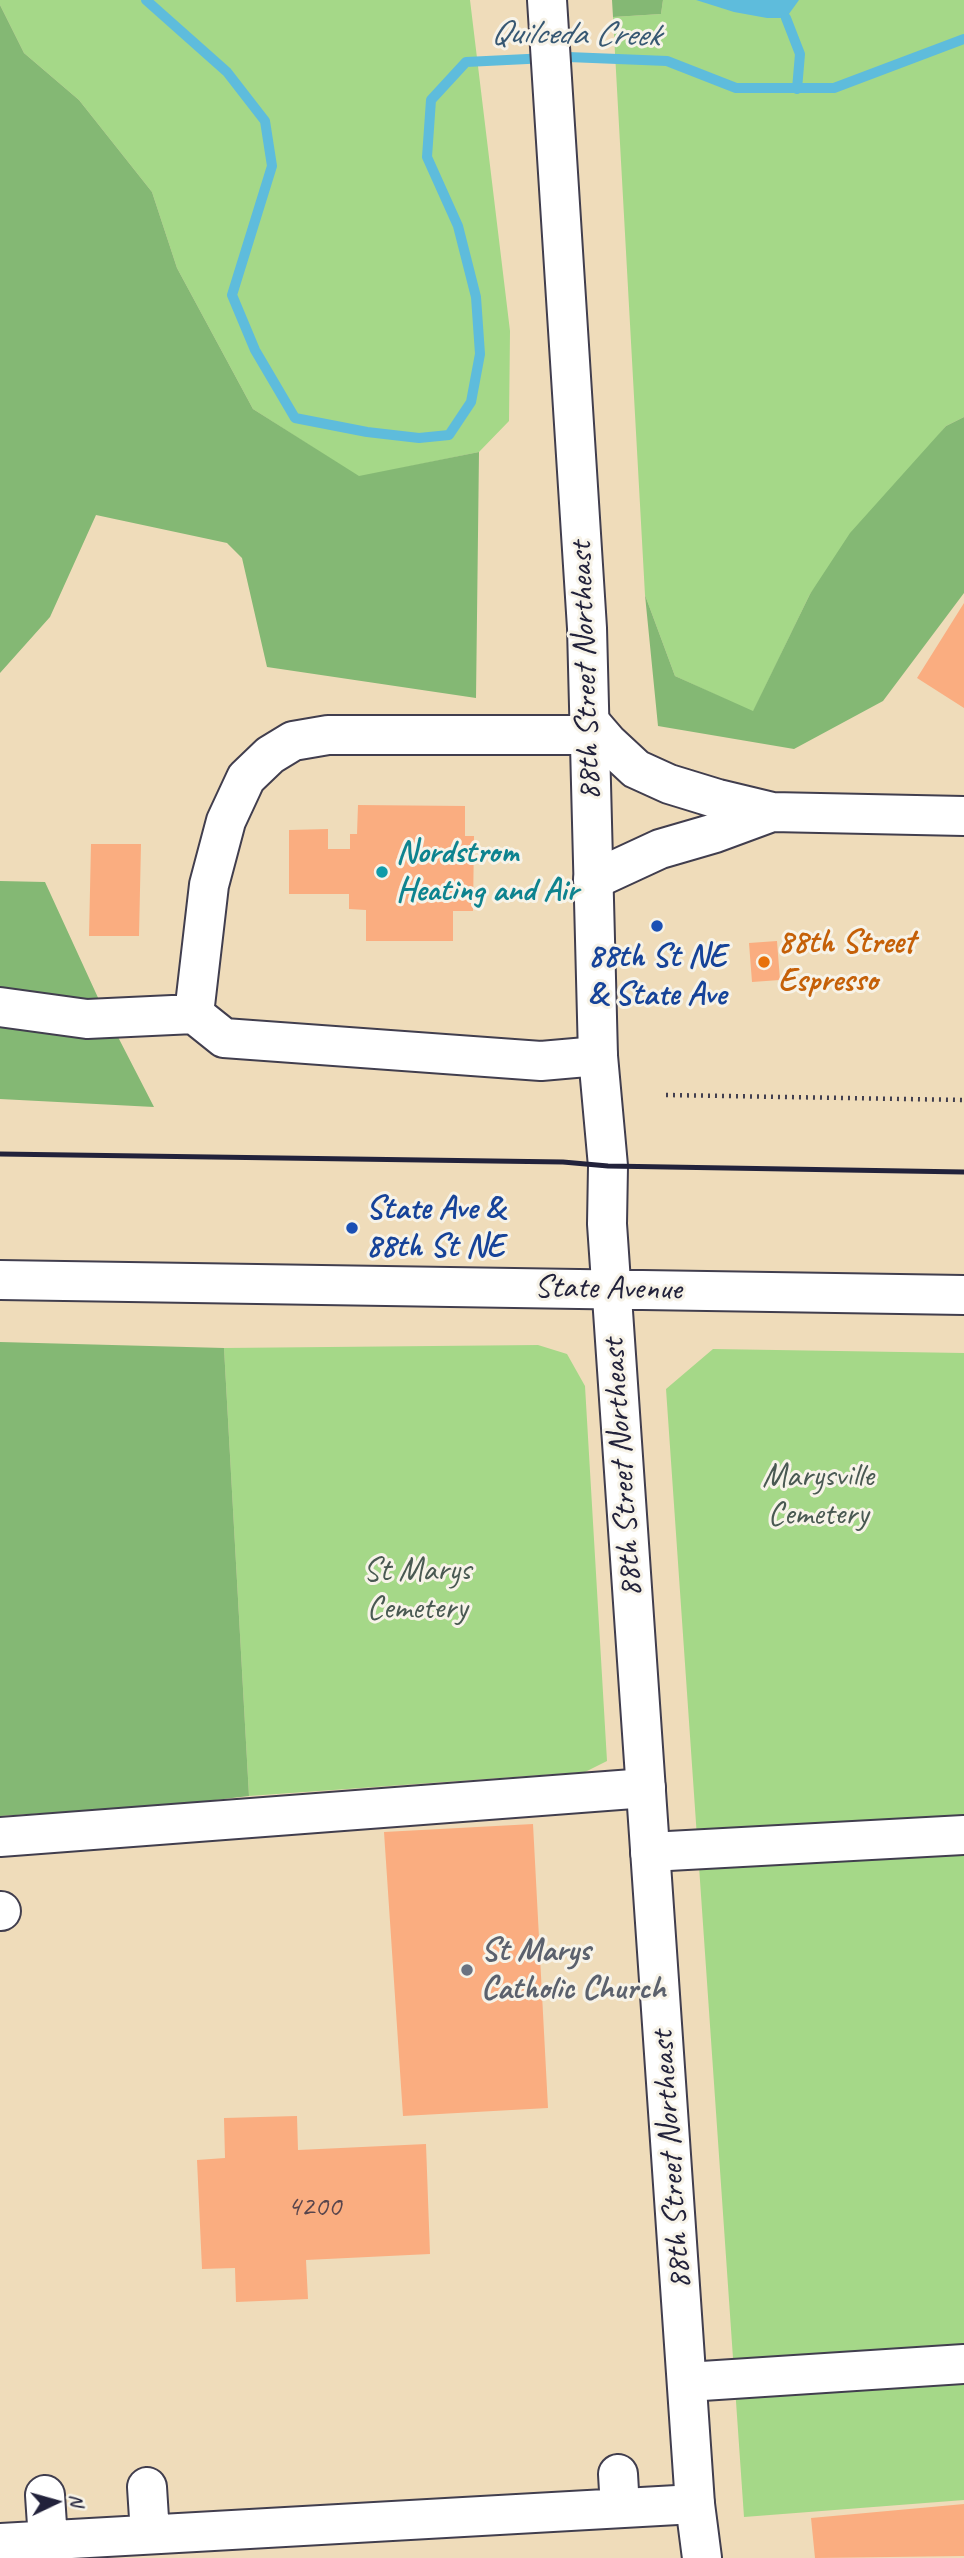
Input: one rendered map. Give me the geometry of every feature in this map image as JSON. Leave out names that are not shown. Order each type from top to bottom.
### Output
[{"type":"main road","name":"88th Street Northeast","points":[[547,0],[587,628],[598,1056],[608,1166],[607,1224],[695,2504],[702,2558]]},
{"type":"main road","points":[[194,1014],[209,885],[226,821],[246,778],[270,755],[293,741],[328,736],[589,728],[636,769],[669,784],[772,812],[964,816]]},
{"type":"main road","points":[[593,880],[660,849],[772,812]]},
{"type":"main road","points":[[0,1007],[87,1019],[194,1014],[224,1038],[541,1061],[598,1056]]},
{"type":"main road","name":"State Avenue","points":[[0,1280],[964,1295]]},
{"type":"main road","points":[[0,1837],[646,1788]]},
{"type":"main road","points":[[650,1852],[964,1835]]},
{"type":"main road","points":[[687,2382],[964,2364]]},
{"type":"main road","points":[[147,2487],[149,2534]]},
{"type":"main road","points":[[0,2543],[149,2534],[619,2491],[695,2504]]},
{"type":"main road","points":[[45,2495],[48,2540]]},
{"type":"path","points":[[666,1095],[964,1100]]},
{"type":"green space","points":[[0,0],[470,0],[510,331],[509,421],[479,452],[359,477],[253,409],[177,268],[152,192],[79,100],[24,53]]},
{"type":"green space","points":[[612,0],[663,0],[661,14],[613,17]]},
{"type":"green space","points":[[663,0],[964,0],[964,417],[946,426],[810,594],[753,712],[675,676],[645,595],[613,17],[661,14]]},
{"type":"green space","points":[[0,5],[24,53],[79,100],[152,192],[177,268],[253,409],[359,476],[479,452],[476,698],[267,667],[242,558],[227,543],[96,515],[50,617],[0,673]]},
{"type":"green space","points":[[964,417],[964,593],[883,701],[794,749],[658,726],[645,595],[675,676],[753,711],[810,594],[850,533],[946,426]]},
{"type":"green space","points":[[0,881],[45,882],[100,1002],[154,1107],[0,1099]]},
{"type":"green space","points":[[0,1342],[224,1348],[249,1796],[173,1805],[0,1816]]},
{"type":"green space","name":"St Marys Cemetery","points":[[538,1345],[567,1354],[585,1386],[607,1761],[585,1772],[249,1796],[224,1348]]},
{"type":"green space","name":"Marysville Cemetery","points":[[713,1349],[964,1353],[964,2500],[744,2517],[666,1389]]},
{"type":"water","points":[[696,0],[799,0],[786,18],[767,18],[734,12]]},
{"type":"building","points":[[964,603],[964,708],[917,678]]},
{"type":"building","name":"Nordstrom Heating and Air","points":[[358,805],[465,806],[465,836],[474,836],[473,911],[453,911],[453,941],[366,941],[366,910],[349,909],[349,894],[289,894],[289,830],[328,829],[328,849],[350,849],[350,834],[357,834]]},
{"type":"building","points":[[91,844],[141,844],[139,936],[89,936]]},
{"type":"building","name":"88th Street Espresso","points":[[777,941],[780,980],[752,982],[749,943]]},
{"type":"building","name":"St Marys Catholic Church","points":[[533,1824],[548,2108],[403,2116],[384,1832]]},
{"type":"building","points":[[297,2116],[298,2150],[426,2144],[430,2254],[306,2260],[308,2299],[236,2302],[235,2268],[202,2269],[197,2160],[225,2158],[224,2118]]},
{"type":"building","points":[[964,2504],[964,2556],[815,2558],[811,2518]]},
{"type":"waterway","name":"Quilceda Creek","points":[[146,0],[227,72],[265,121],[272,166],[232,295],[255,350],[295,418],[367,432],[419,438],[449,435],[471,402],[480,354],[476,297],[458,226],[427,157],[431,100],[466,62],[568,57],[667,61],[736,88],[834,88],[964,39]]},
{"type":"waterway","points":[[786,18],[800,54],[797,89]]},
{"type":"railway","points":[[0,1154],[563,1162],[608,1166],[964,1172]]},
{"type":"place","name":"Nordstrom Heating and Air","points":[[382,872]]},
{"type":"place","name":"88th St NE & State Ave","points":[[657,926]]},
{"type":"place","name":"88th Street Espresso","points":[[764,962]]},
{"type":"place","name":"State Ave & 88th St NE","points":[[352,1228]]},
{"type":"place","name":"St Marys Catholic Church","points":[[467,1970]]}]
